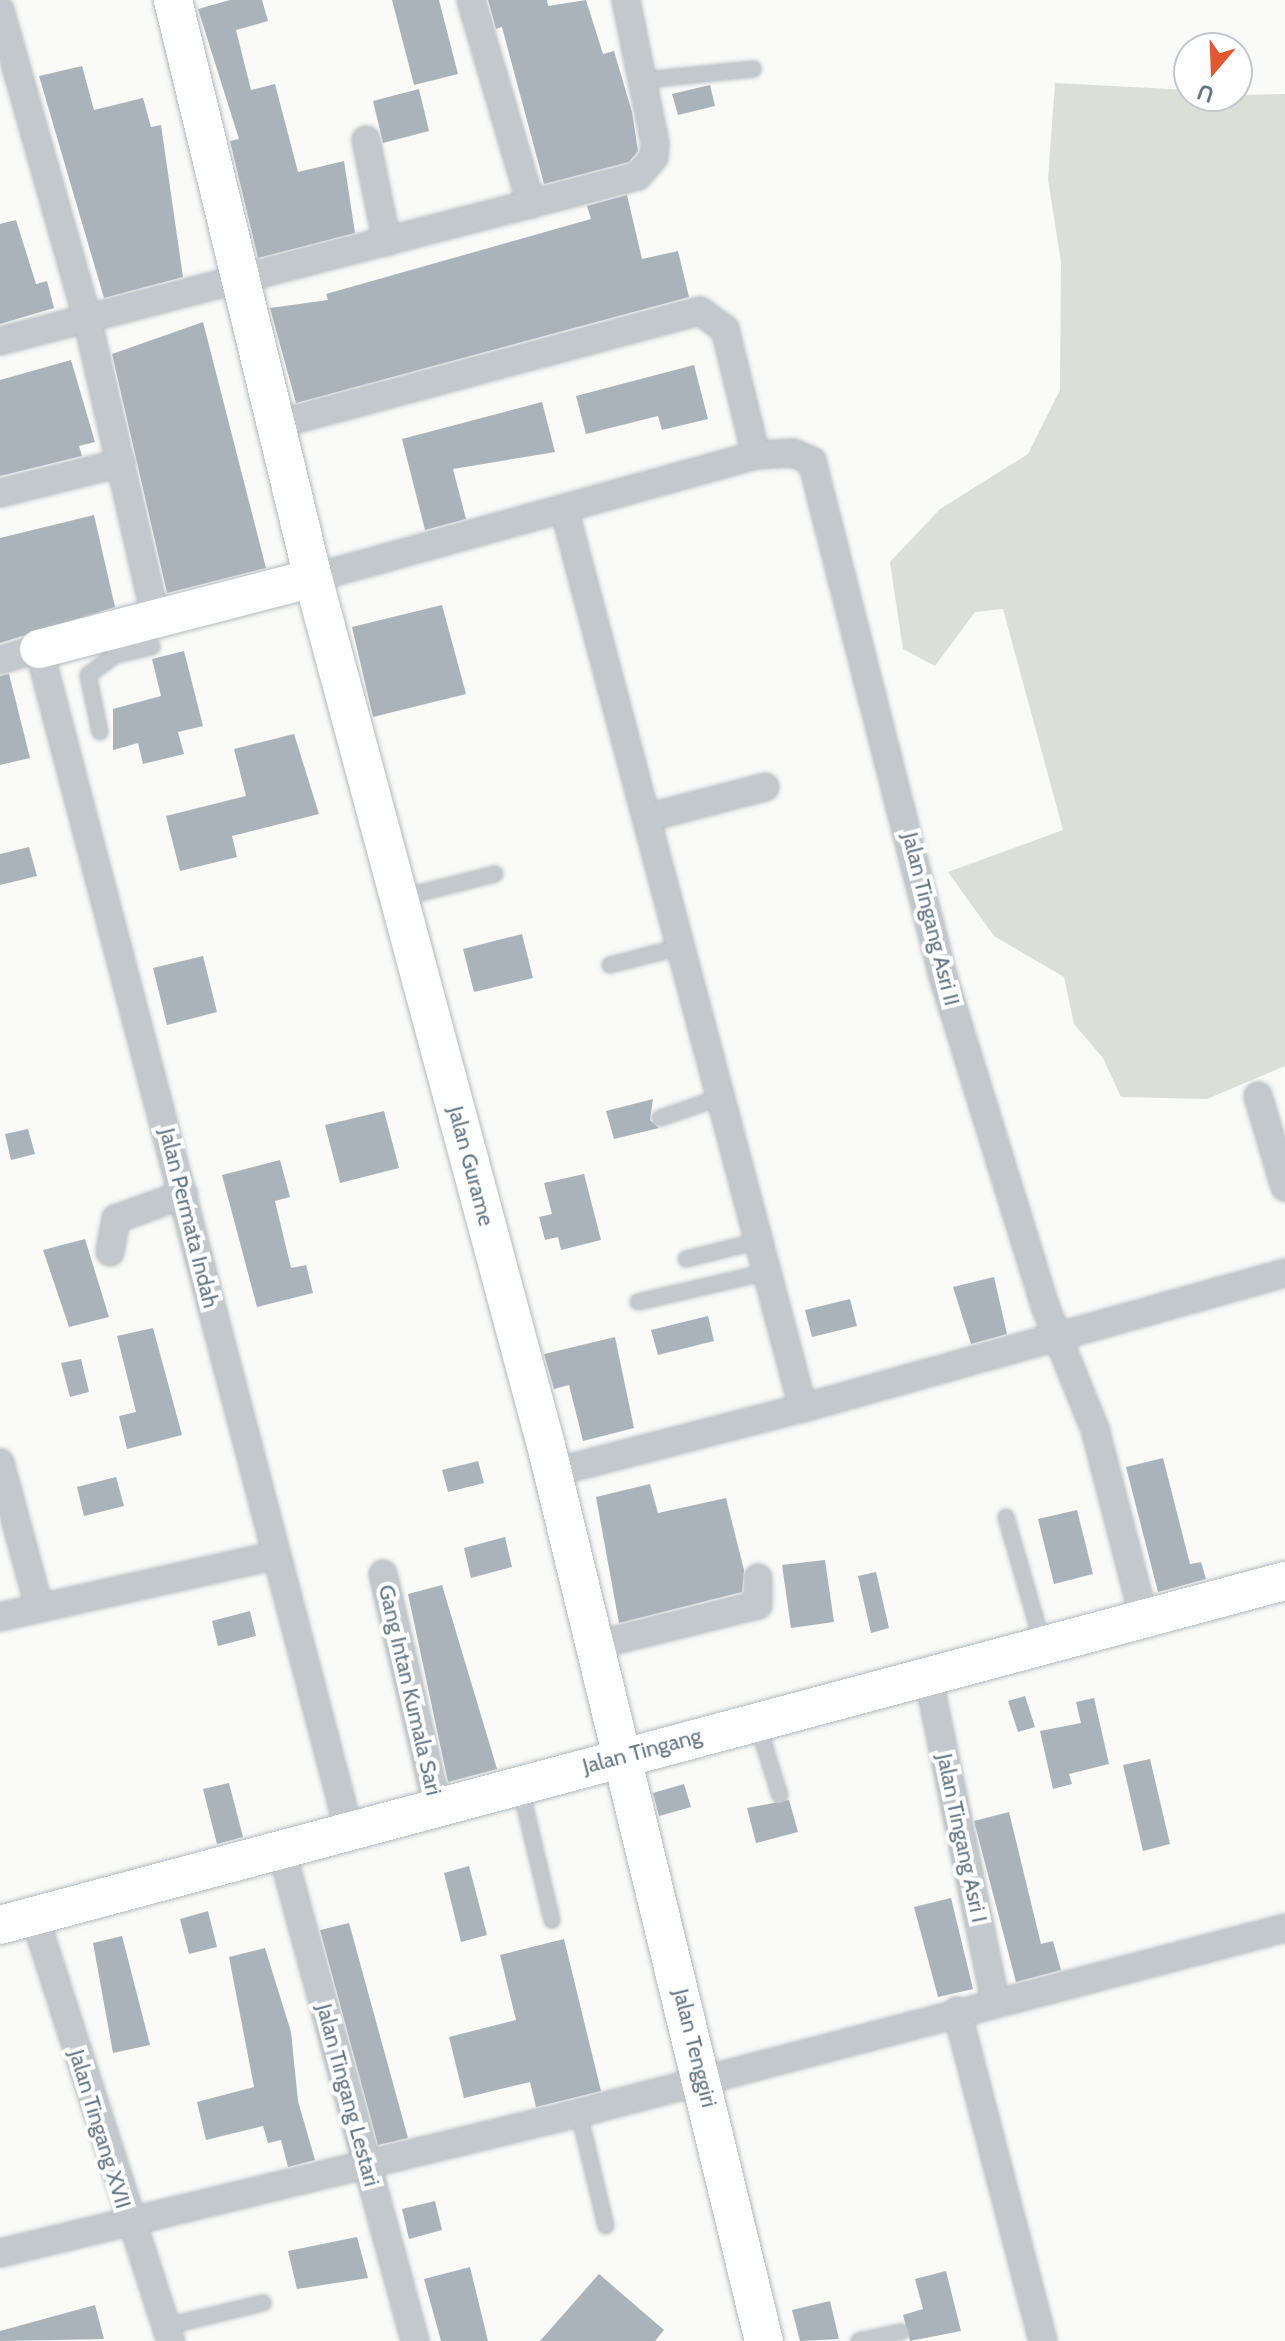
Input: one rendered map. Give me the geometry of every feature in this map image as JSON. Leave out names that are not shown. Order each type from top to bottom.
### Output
[{"type":"street","name":"Jalan Gurame","points":[[173,0],[313,578],[551,1473],[618,1757]]},
{"type":"street","points":[[471,0],[531,204]]},
{"type":"street","points":[[0,341],[531,204],[648,166],[655,143],[626,0]]},
{"type":"street","points":[[0,10],[87,318],[121,463],[154,630]]},
{"type":"street","points":[[366,140],[387,242]]},
{"type":"street","points":[[278,424],[700,311],[725,329],[756,455]]},
{"type":"street","name":"Jalan Tingang Asri II","points":[[313,578],[565,512],[756,455],[800,454],[821,475],[943,976],[1057,1334],[1095,1429],[1144,1619]]},
{"type":"street","points":[[0,493],[121,463]]},
{"type":"street","points":[[565,512],[803,1408]]},
{"type":"street","points":[[0,660],[39,649],[115,640],[154,630],[313,578]]},
{"type":"street","name":"Jalan Permata Indah","points":[[39,649],[184,1194],[272,1556],[348,1827]]},
{"type":"street","points":[[646,818],[765,787]]},
{"type":"street","points":[[1258,1096],[1285,1187]]},
{"type":"street","points":[[110,1252],[116,1219],[184,1194]]},
{"type":"street","points":[[551,1473],[803,1408],[1057,1334],[1285,1273]]},
{"type":"street","points":[[0,1463],[39,1607]]},
{"type":"street","points":[[0,1617],[272,1556]]},
{"type":"street","name":"Gang Intan Kumala Sari","points":[[383,1574],[437,1806]]},
{"type":"street","points":[[592,1646],[758,1605],[758,1578]]},
{"type":"street","name":"Jalan Tingang","points":[[17,1920],[348,1827],[520,1785],[1285,1581]]},
{"type":"street","name":"Jalan Tingang Asri I","points":[[928,1676],[995,2000]]},
{"type":"street","name":"Jalan Tenggiri","points":[[618,1757],[704,2077],[764,2341]]},
{"type":"street","name":"Jalan Tingang Lestari","points":[[281,1848],[415,2341]]},
{"type":"street","name":"Jalan Tingang XVII","points":[[17,1920],[169,2334]]},
{"type":"street","points":[[0,2253],[579,2113],[995,2000],[1285,1928]]},
{"type":"street","points":[[957,2011],[1043,2341]]},
{"type":"lane","points":[[644,80],[753,69]]},
{"type":"lane","points":[[100,732],[88,675],[115,640]]},
{"type":"lane","points":[[399,898],[495,874]]},
{"type":"lane","points":[[610,965],[680,947]]},
{"type":"lane","points":[[660,1118],[721,1097]]},
{"type":"lane","points":[[686,1259],[759,1241]]},
{"type":"lane","points":[[638,1302],[767,1272]]},
{"type":"lane","points":[[1006,1517],[1043,1645]]},
{"type":"lane","points":[[757,1720],[780,1796]]},
{"type":"lane","points":[[520,1785],[552,1920]]},
{"type":"lane","points":[[579,2113],[606,2226]]},
{"type":"lane","points":[[169,2334],[263,2303]]},
{"type":"lane","points":[[859,2341],[901,2332]]},
{"type":"shaded area","points":[[1055,83],[1173,89],[1173,112],[1253,112],[1253,95],[1285,94],[1285,1066],[1207,1099],[1121,1097],[1103,1058],[1074,1024],[1064,977],[994,936],[948,872],[1063,830],[1003,609],[975,612],[935,666],[903,649],[890,562],[940,509],[1028,454],[1060,390],[1061,262],[1048,179]]},
{"type":"building","points":[[230,0],[262,0],[268,21],[236,30],[251,90],[275,84],[298,172],[344,161],[355,233],[258,258],[230,141],[239,139],[198,9]]},
{"type":"building","points":[[392,0],[439,0],[458,74],[414,85]]},
{"type":"building","points":[[488,0],[547,0],[548,6],[586,0],[603,54],[614,51],[632,112],[638,151],[629,162],[544,184],[502,27],[496,29]]},
{"type":"building","points":[[82,66],[94,110],[143,98],[151,127],[161,125],[183,277],[104,298],[39,76]]},
{"type":"building","points":[[710,85],[715,106],[678,115],[672,94]]},
{"type":"building","points":[[419,89],[429,131],[383,143],[373,101]]},
{"type":"building","points":[[627,195],[642,259],[678,251],[689,297],[296,403],[270,308],[328,300],[326,294],[591,219],[587,206]]},
{"type":"building","points":[[16,220],[36,284],[47,281],[54,308],[0,324],[0,224]]},
{"type":"building","points":[[203,322],[266,568],[167,593],[112,354]]},
{"type":"building","points":[[71,360],[95,442],[79,446],[82,456],[0,476],[0,380]]},
{"type":"building","points":[[694,365],[708,419],[662,430],[658,416],[586,434],[576,396]]},
{"type":"building","points":[[542,402],[555,452],[453,469],[466,519],[425,530],[402,439]]},
{"type":"building","points":[[94,515],[115,607],[0,643],[0,538]]},
{"type":"building","points":[[442,605],[466,694],[373,717],[352,627]]},
{"type":"building","points":[[184,651],[203,726],[178,732],[184,754],[143,764],[138,743],[113,750],[113,709],[161,696],[152,659]]},
{"type":"building","points":[[9,674],[30,758],[0,765],[0,676]]},
{"type":"building","points":[[294,734],[319,814],[232,836],[237,857],[180,871],[166,816],[246,796],[234,749]]},
{"type":"building","points":[[29,847],[37,876],[0,885],[0,854]]},
{"type":"building","points":[[522,934],[533,978],[474,992],[463,949]]},
{"type":"building","points":[[203,956],[217,1012],[167,1025],[153,968]]},
{"type":"building","points":[[653,1099],[650,1120],[659,1128],[614,1139],[606,1111]]},
{"type":"building","points":[[384,1111],[399,1168],[340,1183],[325,1125]]},
{"type":"building","points":[[28,1129],[35,1154],[11,1160],[5,1134]]},
{"type":"building","points":[[280,1160],[290,1197],[275,1201],[291,1268],[306,1265],[313,1293],[257,1307],[222,1175]]},
{"type":"building","points":[[584,1174],[601,1240],[561,1250],[558,1237],[545,1240],[539,1217],[552,1214],[544,1183]]},
{"type":"building","points":[[85,1239],[109,1317],[69,1327],[43,1250]]},
{"type":"building","points":[[994,1277],[1007,1334],[971,1344],[953,1287]]},
{"type":"building","points":[[850,1299],[857,1326],[812,1337],[805,1310]]},
{"type":"building","points":[[708,1316],[714,1341],[658,1355],[651,1330]]},
{"type":"building","points":[[153,1328],[182,1435],[127,1449],[119,1416],[136,1412],[117,1336]]},
{"type":"building","points":[[615,1337],[634,1428],[583,1441],[569,1385],[554,1389],[544,1354]]},
{"type":"building","points":[[81,1359],[89,1392],[70,1397],[61,1363]]},
{"type":"building","points":[[1163,1458],[1190,1564],[1201,1562],[1206,1579],[1158,1592],[1126,1467]]},
{"type":"building","points":[[478,1461],[484,1483],[448,1492],[442,1470]]},
{"type":"building","points":[[116,1477],[124,1506],[84,1516],[77,1487]]},
{"type":"building","points":[[650,1484],[658,1513],[726,1498],[744,1570],[742,1592],[619,1623],[596,1497]]},
{"type":"building","points":[[1077,1510],[1093,1574],[1054,1584],[1038,1519]]},
{"type":"building","points":[[505,1537],[512,1567],[471,1578],[464,1548]]},
{"type":"building","points":[[825,1560],[834,1622],[791,1628],[782,1565]]},
{"type":"building","points":[[876,1572],[889,1628],[871,1633],[858,1576]]},
{"type":"building","points":[[442,1585],[497,1769],[448,1782],[408,1594]]},
{"type":"building","points":[[250,1611],[256,1636],[218,1646],[212,1621]]},
{"type":"building","points":[[1025,1696],[1035,1727],[1018,1732],[1008,1701]]},
{"type":"building","points":[[1094,1698],[1109,1764],[1069,1774],[1072,1784],[1053,1789],[1040,1731],[1081,1723],[1076,1702]]},
{"type":"building","points":[[1150,1759],[1170,1844],[1143,1851],[1123,1765]]},
{"type":"building","points":[[229,1783],[243,1837],[217,1844],[203,1789]]},
{"type":"building","points":[[684,1784],[691,1807],[659,1816],[653,1793]]},
{"type":"building","points":[[789,1800],[798,1832],[756,1843],[747,1808]]},
{"type":"building","points":[[1009,1812],[1041,1944],[1053,1941],[1061,1970],[1016,1982],[974,1821]]},
{"type":"building","points":[[469,1866],[487,1935],[461,1942],[444,1873]]},
{"type":"building","points":[[951,1898],[973,1989],[938,1997],[914,1907]]},
{"type":"building","points":[[208,1911],[217,1947],[189,1954],[180,1919]]},
{"type":"building","points":[[349,1923],[408,2138],[378,2145],[320,1930]]},
{"type":"building","points":[[122,1936],[150,2045],[113,2053],[93,1943]]},
{"type":"building","points":[[564,1939],[601,2091],[536,2107],[530,2082],[464,2098],[449,2037],[516,2020],[500,1955]]},
{"type":"building","points":[[265,1948],[291,2032],[298,2101],[315,2160],[288,2167],[281,2140],[268,2143],[263,2126],[206,2140],[197,2102],[254,2087],[229,1957]]},
{"type":"building","points":[[435,2201],[442,2230],[409,2239],[402,2209]]},
{"type":"building","points":[[357,2237],[368,2278],[297,2289],[288,2251]]},
{"type":"building","points":[[470,2267],[488,2341],[441,2341],[424,2279]]},
{"type":"building","points":[[946,2271],[961,2331],[910,2341],[903,2315],[923,2309],[915,2279]]},
{"type":"building","points":[[599,2274],[664,2330],[655,2341],[540,2341]]},
{"type":"building","points":[[830,2301],[839,2339],[800,2341],[792,2310]]},
{"type":"building","points":[[95,2305],[104,2339],[0,2341],[0,2331]]}]
